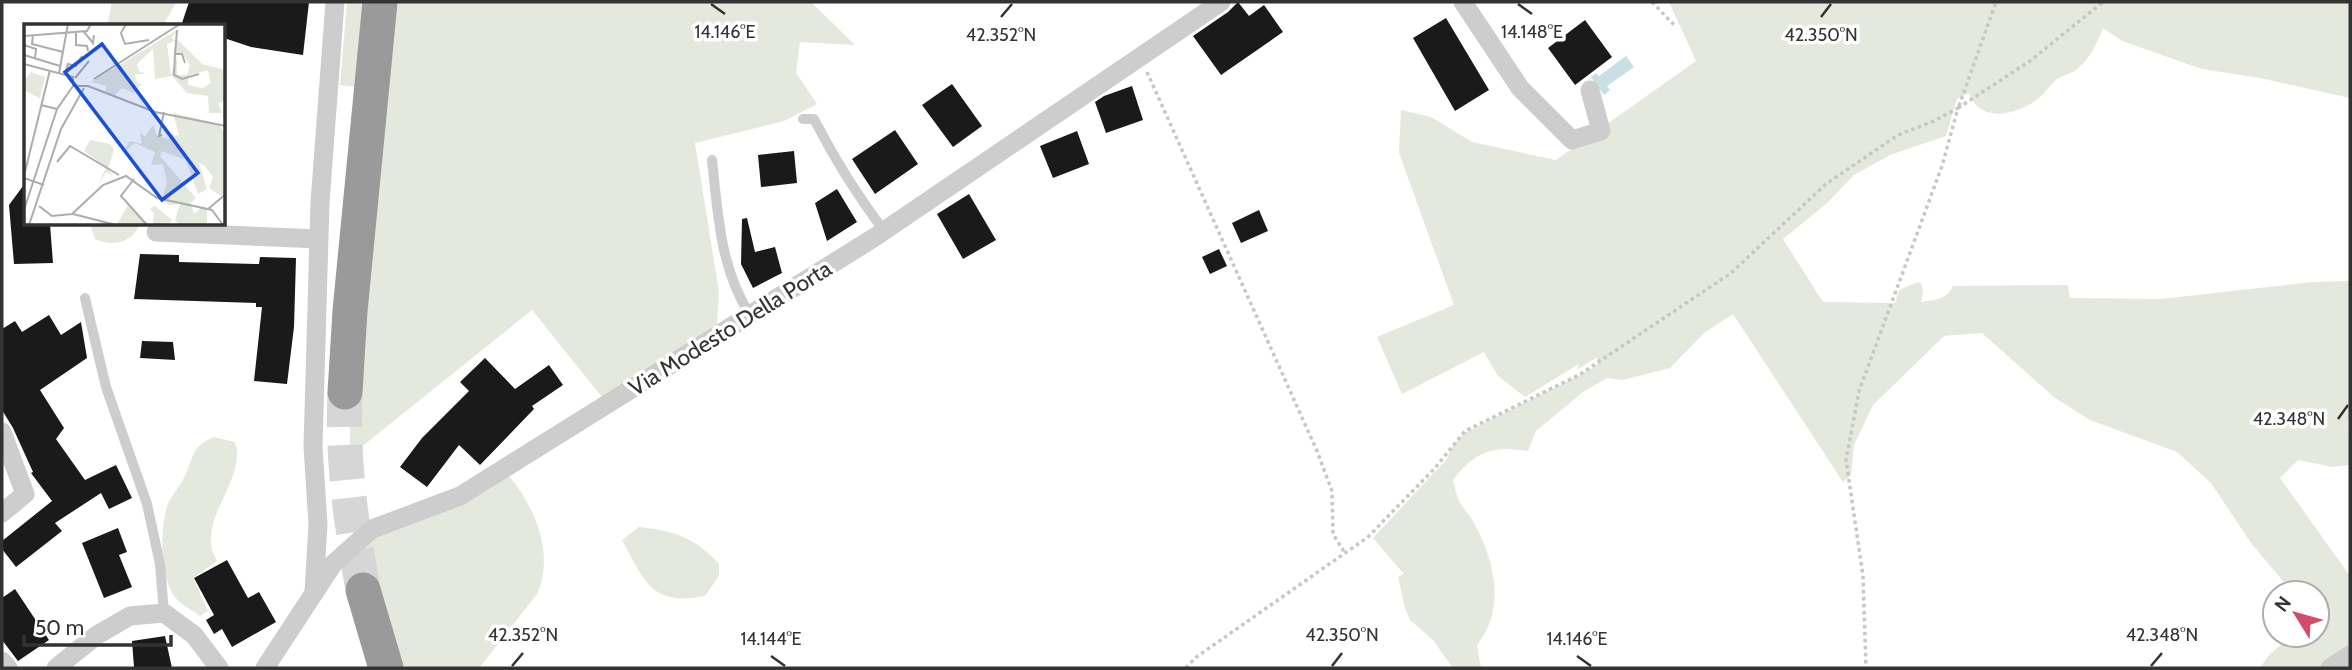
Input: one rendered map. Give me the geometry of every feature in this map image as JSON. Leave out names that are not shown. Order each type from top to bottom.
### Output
[{"type":"highway","points":[[345,392],[351,297],[380,2]]},
{"type":"highway","points":[[363,590],[386,668]]},
{"type":"street","points":[[313,595],[318,524],[313,447],[319,239],[335,2]]},
{"type":"street","name":"Via Modesto Della Porta","points":[[265,668],[333,564],[372,529],[460,496],[884,231],[1221,2]]},
{"type":"street","points":[[1463,2],[1520,88],[1572,141],[1601,131],[1590,90]]},
{"type":"street","points":[[156,232],[319,239]]},
{"type":"street","points":[[2,432],[25,494],[2,513]]},
{"type":"street","points":[[56,668],[97,635],[130,616],[164,613],[194,635],[219,668]]},
{"type":"street","points":[[2329,668],[2350,655]]},
{"type":"street","points":[[2,661],[8,668]]},
{"type":"lane","points":[[803,120],[814,119],[832,155],[884,231]]},
{"type":"lane","points":[[712,160],[719,227],[729,272],[737,295],[750,315]]},
{"type":"lane","points":[[85,298],[106,387],[147,504],[160,564],[164,613]]},
{"type":"path","points":[[1652,2],[1676,27]]},
{"type":"path","points":[[1866,668],[1863,576],[1846,460],[1859,391],[1942,166],[1958,108],[1996,2]]},
{"type":"path","points":[[1186,668],[1195,658],[1368,537],[1435,468],[1465,431],[1579,375],[1731,273],[1826,184],[1898,135],[1958,108],[2030,61],[2103,2]]},
{"type":"path","points":[[1140,57],[1317,451],[1332,491],[1333,534],[1345,553]]},
{"type":"shaded area","points":[[112,2],[176,2],[164,24],[107,24]]},
{"type":"shaded area","points":[[347,2],[368,2],[355,87],[340,85]]},
{"type":"shaded area","points":[[394,2],[811,2],[855,45],[800,42],[796,73],[817,104],[784,121],[695,143],[719,292],[717,326],[602,397],[532,310],[350,456],[350,428]]},
{"type":"shaded area","points":[[1669,2],[2350,2],[2350,98],[2260,78],[2202,69],[2122,41],[2103,28],[2093,50],[2082,65],[2057,79],[2029,105],[1999,114],[1981,109],[1969,93],[1957,99],[1946,136],[1890,155],[1854,175],[1826,204],[1783,239],[1823,302],[1895,303],[1899,290],[1918,282],[1921,283],[1923,292],[1921,302],[1943,297],[1953,286],[2068,285],[2070,298],[2161,299],[2313,282],[2350,281],[2350,465],[2332,467],[2298,460],[2280,478],[2350,576],[2350,651],[2322,668],[2260,668],[2276,649],[2331,649],[2331,579],[2281,579],[2251,543],[2211,483],[2177,452],[2090,420],[2054,397],[1982,333],[1944,336],[1873,405],[1854,445],[1851,475],[1843,482],[1733,314],[1704,333],[1670,368],[1622,380],[1607,378],[1583,392],[1536,431],[1528,451],[1504,449],[1485,453],[1469,463],[1453,480],[1459,501],[1474,523],[1487,553],[1492,569],[1494,601],[1492,616],[1477,645],[1481,668],[1453,668],[1433,640],[1410,620],[1398,577],[1404,574],[1373,538],[1447,459],[1450,450],[1464,433],[1582,374],[1597,365],[1597,357],[1577,370],[1579,364],[1525,397],[1498,376],[1484,352],[1402,394],[1377,337],[1454,305],[1399,153],[1401,110],[1431,117],[1472,142],[1556,160],[1696,61]]},
{"type":"shaded area","points":[[91,226],[139,226],[121,242],[108,243],[95,239]]},
{"type":"shaded area","points":[[214,437],[235,442],[237,456],[212,531],[211,546],[217,561],[193,578],[208,611],[200,616],[177,599],[169,587],[164,565],[163,527],[167,506],[184,478],[194,454],[201,445]]},
{"type":"shaded area","points":[[509,476],[527,502],[540,532],[544,563],[537,594],[479,668],[403,668],[362,544]]},
{"type":"shaded area","points":[[639,527],[663,531],[692,541],[719,564],[719,576],[705,596],[672,598],[652,587],[622,540]]},
{"type":"water","points":[[1626,56],[1634,67],[1607,86],[1610,90],[1604,95],[1591,77],[1596,73],[1599,76]]},
{"type":"building","points":[[189,2],[309,2],[303,55],[251,47],[226,39],[226,24],[182,24]]},
{"type":"building","points":[[1238,2],[1249,16],[1264,5],[1283,32],[1221,75],[1193,36]]},
{"type":"building","points":[[1446,18],[1489,90],[1455,111],[1413,38]]},
{"type":"building","points":[[1585,20],[1612,57],[1575,85],[1548,48]]},
{"type":"building","points":[[952,84],[982,126],[953,147],[922,105]]},
{"type":"building","points":[[1132,86],[1143,120],[1106,133],[1095,102]]},
{"type":"building","points":[[895,130],[918,164],[875,194],[852,159]]},
{"type":"building","points":[[1077,131],[1089,164],[1053,178],[1040,146]]},
{"type":"building","points":[[794,151],[797,183],[761,187],[758,155]]},
{"type":"building","points":[[24,185],[24,226],[50,226],[53,263],[14,264],[9,205]]},
{"type":"building","points":[[837,189],[857,222],[827,241],[815,203]]},
{"type":"building","points":[[969,194],[996,240],[963,259],[937,214]]},
{"type":"building","points":[[1259,210],[1268,231],[1241,243],[1232,223]]},
{"type":"building","points":[[747,218],[755,252],[775,247],[782,273],[753,288],[741,264],[742,219]]},
{"type":"building","points":[[1219,249],[1227,266],[1210,274],[1202,257]]},
{"type":"building","points":[[140,254],[179,255],[179,262],[259,264],[260,257],[296,258],[294,327],[287,384],[254,381],[262,307],[256,307],[256,303],[134,299]]},
{"type":"building","points":[[49,315],[61,335],[81,322],[87,358],[40,390],[64,428],[56,439],[85,480],[116,465],[132,498],[109,509],[101,493],[55,523],[62,531],[16,567],[2,549],[2,541],[52,501],[31,473],[33,472],[13,428],[2,410],[2,329],[15,321],[22,332]]},
{"type":"building","points":[[142,341],[173,342],[175,360],[140,358]]},
{"type":"building","points":[[485,358],[515,389],[549,365],[563,385],[532,406],[534,409],[480,465],[459,445],[427,487],[400,467],[422,438],[469,391],[460,382]]},
{"type":"building","points":[[118,528],[127,552],[119,555],[132,587],[104,598],[82,543]]},
{"type":"building","points":[[227,560],[248,598],[259,592],[276,622],[232,647],[222,629],[214,634],[206,620],[214,615],[194,578]]},
{"type":"building","points":[[15,589],[49,640],[18,661],[2,640],[2,598]]},
{"type":"building","points":[[165,636],[172,668],[134,667],[132,641]]},
{"type":"tunnel","points":[[345,392],[348,491],[363,590]]}]
